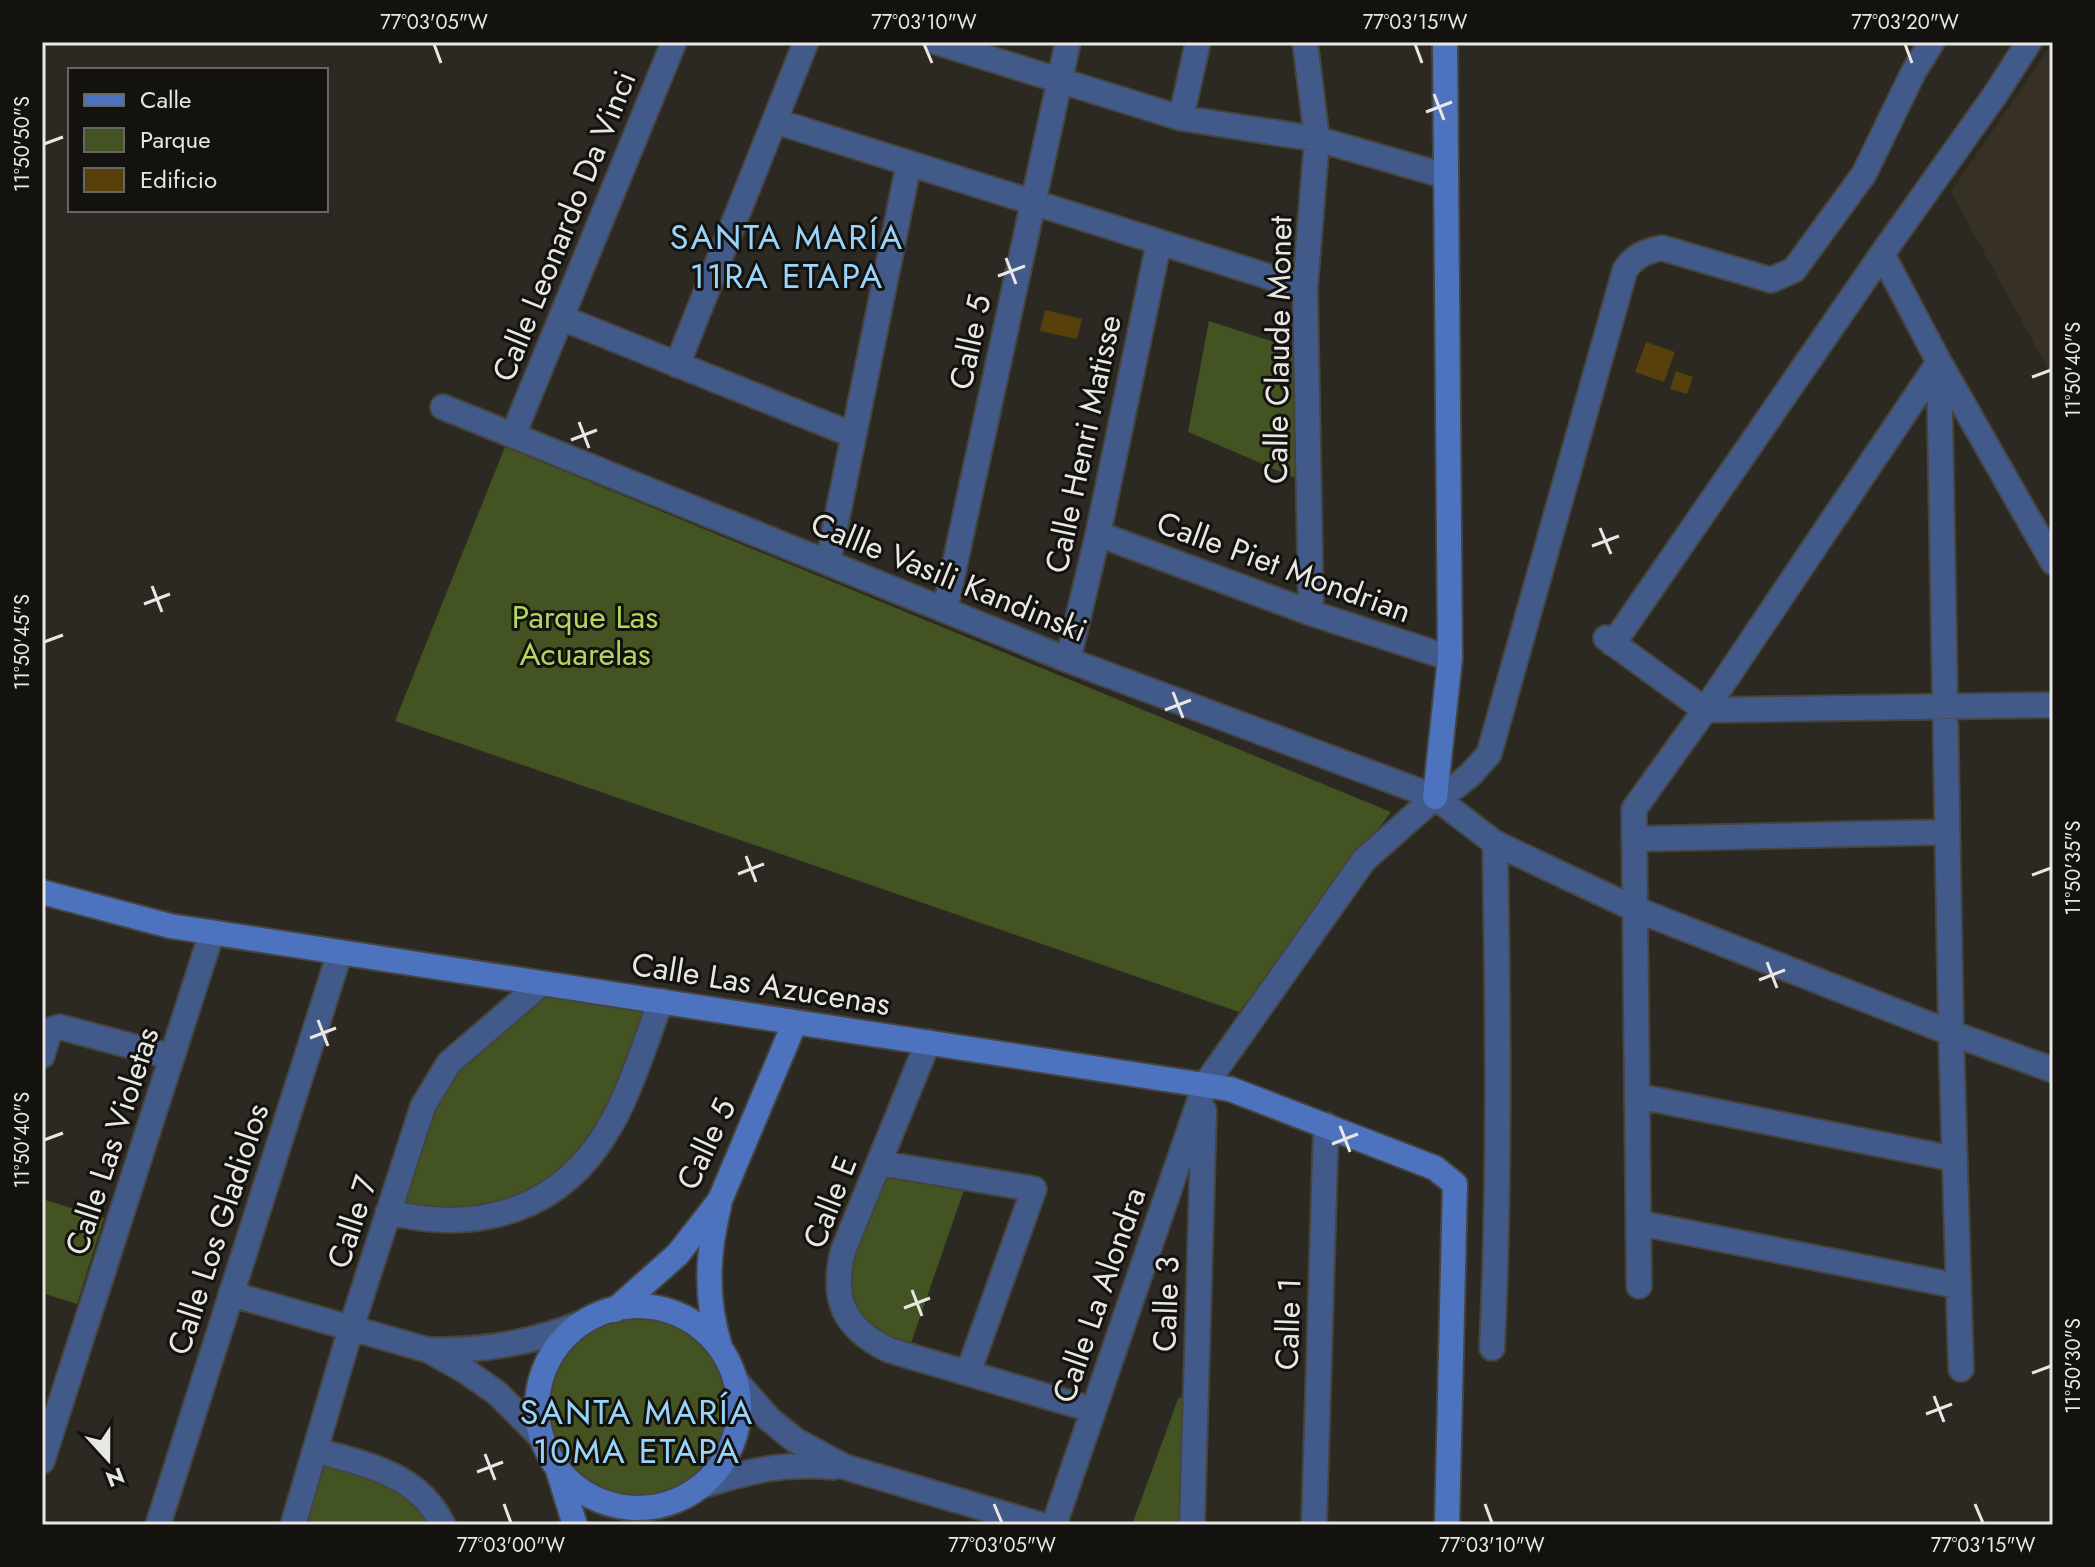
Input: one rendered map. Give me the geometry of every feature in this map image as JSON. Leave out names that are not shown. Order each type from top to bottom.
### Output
[{"type":"street","name":"Calle Leonardo Da Vinci","points":[[513,435],[674,42]]},
{"type":"street","points":[[677,365],[806,42]]},
{"type":"street","points":[[938,42],[1181,118],[1317,139],[1446,176]]},
{"type":"street","name":"Calle 5","points":[[945,609],[1068,42]]},
{"type":"street","points":[[1181,118],[1198,42]]},
{"type":"street","name":"Calle Claude Monet","points":[[1305,42],[1317,139],[1305,288],[1311,613]]},
{"type":"street","points":[[1435,797],[1450,658],[1445,42]]},
{"type":"street","name":"Calle La Alondra","points":[[1054,1525],[1205,1085],[1364,860],[1435,797],[1455,787],[1489,754],[1625,270],[1644,252],[1662,248],[1771,280],[1794,270],[1864,174],[1914,71],[1932,42]]},
{"type":"street","points":[[2029,42],[1995,95],[1609,641],[1705,710],[2053,705]]},
{"type":"street","points":[[775,121],[1305,288]]},
{"type":"street","points":[[828,562],[909,163]]},
{"type":"street","name":"Calle Henri Matisse","points":[[1068,660],[1098,534],[1159,242]]},
{"type":"street","points":[[1882,254],[1939,362],[2053,562]]},
{"type":"street","points":[[562,318],[853,435]]},
{"type":"street","points":[[1939,362],[1951,1033],[1961,1369]]},
{"type":"street","points":[[1639,1286],[1634,809],[1705,710],[1939,362]]},
{"type":"street","name":"Callle Vasili Kandinski","points":[[443,407],[1068,660],[1435,797],[1495,843],[1635,909],[2053,1070]]},
{"type":"street","name":"Calle Piet Mondrian","points":[[1098,534],[1311,613],[1450,658]]},
{"type":"street","points":[[1634,839],[1947,832]]},
{"type":"street","points":[[1492,1348],[1499,1083],[1495,843]]},
{"type":"street","name":"Calle Las Azucenas","points":[[42,892],[170,926],[1230,1089],[1435,1168],[1455,1184],[1447,1525]]},
{"type":"street","name":"Calle Las Violetas","points":[[42,1461],[212,932]]},
{"type":"street","name":"Calle Los Gladiolos","points":[[158,1525],[340,952]]},
{"type":"street","name":"Calle 7","points":[[293,1525],[351,1328],[423,1106],[441,1073],[468,1044],[542,983]]},
{"type":"street","points":[[388,1212],[440,1222],[470,1221],[528,1205],[554,1189],[577,1171],[612,1124],[661,1001]]},
{"type":"street","name":"Calle 5","points":[[615,1310],[678,1254],[720,1200],[795,1022]]},
{"type":"street","points":[[42,1056],[50,1030],[60,1027],[172,1057]]},
{"type":"street","name":"Calle E","points":[[928,1042],[843,1251],[837,1275],[840,1300],[850,1322],[868,1340],[889,1350],[1093,1410]]},
{"type":"street","name":"Calle 3","points":[[1192,1525],[1205,1085]]},
{"type":"street","points":[[1637,1096],[1955,1159]]},
{"type":"street","name":"Calle 1","points":[[1314,1525],[1326,1125]]},
{"type":"street","points":[[879,1163],[1034,1189],[968,1373]]},
{"type":"street","points":[[720,1200],[707,1267],[709,1301],[721,1350],[735,1380],[769,1419],[795,1440],[845,1467],[1041,1525]]},
{"type":"street","points":[[1639,1223],[1958,1286]]},
{"type":"street","points":[[1157,1224],[1200,1231]]},
{"type":"street","points":[[231,1294],[428,1350],[497,1393],[542,1438]]},
{"type":"street","points":[[428,1350],[505,1347],[553,1335],[615,1310],[632,1307],[666,1311],[697,1326],[721,1350]]},
{"type":"street","points":[[575,1525],[556,1467],[542,1438],[537,1406],[543,1373],[559,1344],[584,1322]]},
{"type":"street","points":[[701,1486],[724,1461],[731,1446],[739,1413],[735,1380]]},
{"type":"street","points":[[315,1450],[402,1478],[428,1500],[443,1525]]},
{"type":"street","points":[[648,1525],[672,1502],[701,1486],[763,1468],[803,1464],[845,1467]]},
{"type":"street","points":[[556,1467],[579,1490],[608,1504],[640,1508],[672,1502]]},
{"type":"shaded area","points":[[2053,42],[2053,378],[1951,192]]},
{"type":"green space","points":[[1209,321],[1295,349],[1295,478],[1188,432]]},
{"type":"green space","name":"Parque Las Acuarelas","points":[[505,447],[1391,812],[1239,1012],[395,721]]},
{"type":"green space","points":[[544,996],[646,1011],[599,1124],[580,1155],[555,1179],[522,1197],[447,1213],[402,1206],[428,1123],[451,1078],[483,1045]]},
{"type":"green space","points":[[884,1172],[965,1187],[910,1346],[879,1335],[867,1327],[848,1292],[848,1265]]},
{"type":"green space","points":[[42,1199],[104,1218],[77,1304],[42,1293]]},
{"type":"green space","points":[[638,1316],[673,1323],[703,1342],[722,1372],[729,1407],[722,1442],[703,1472],[673,1491],[638,1498],[603,1491],[573,1472],[554,1442],[547,1407],[554,1372],[573,1342],[603,1323]]},
{"type":"green space","points":[[1185,1395],[1182,1525],[1132,1525],[1178,1399]]},
{"type":"green space","points":[[321,1462],[406,1490],[434,1525],[302,1525]]},
{"type":"building","points":[[1045,310],[1082,319],[1077,339],[1040,331]]},
{"type":"building","points":[[1646,342],[1675,352],[1664,382],[1635,372]]},
{"type":"building","points":[[1676,371],[1693,377],[1687,394],[1670,389]]},
{"type":"district","name":"SANTA MARÍA 11RA ETAPA","points":[[787,256]]},
{"type":"district","name":"SANTA MARÍA 10MA ETAPA","points":[[637,1432]]}]
